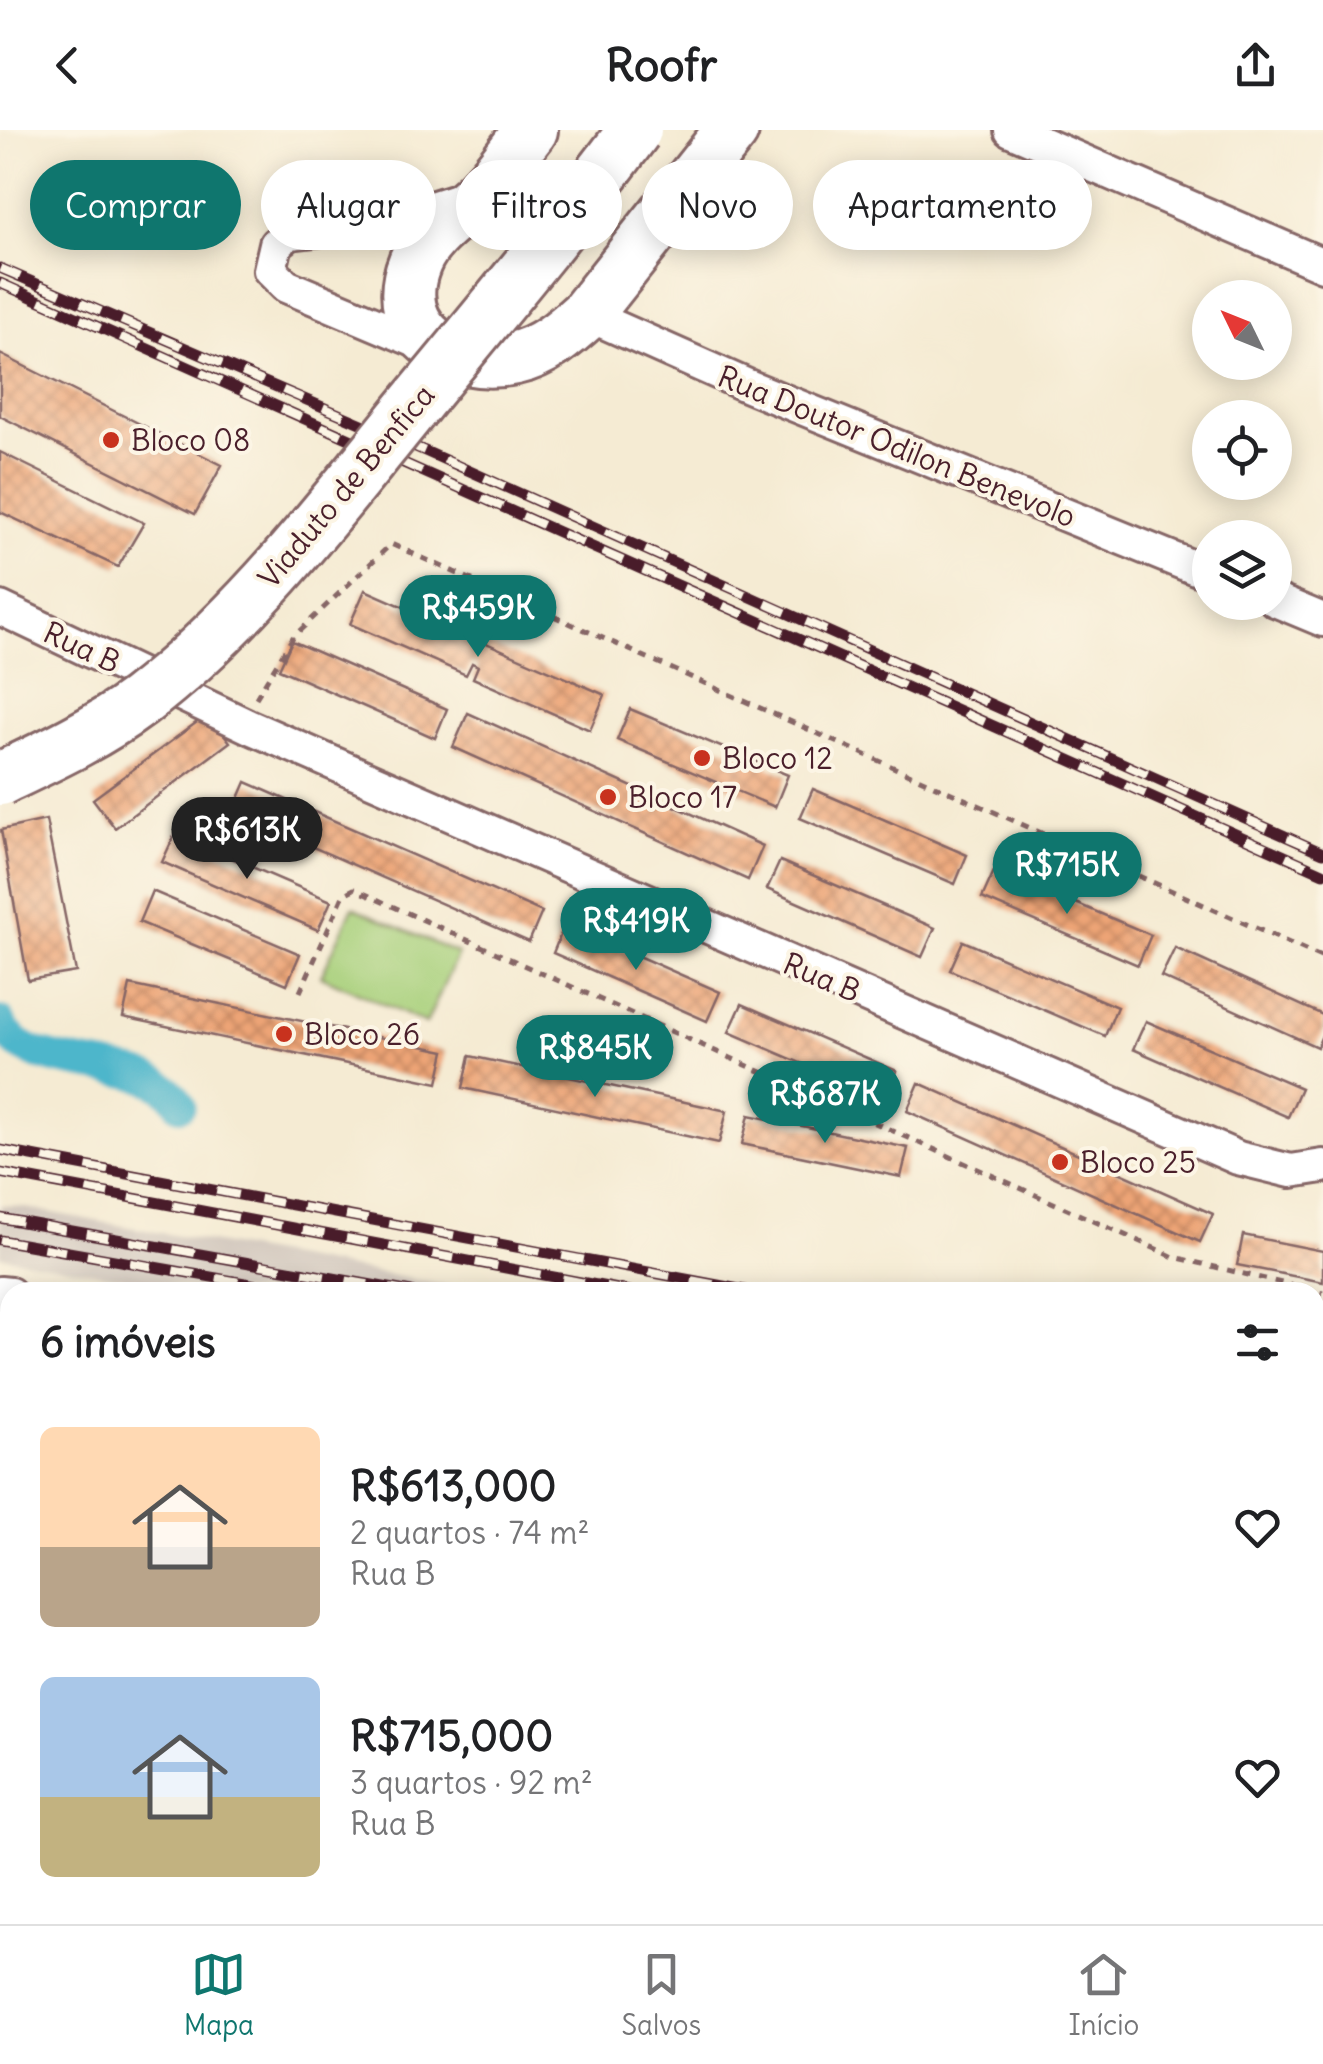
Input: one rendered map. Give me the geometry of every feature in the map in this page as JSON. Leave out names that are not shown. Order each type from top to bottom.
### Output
[{"type":"main road","points":[[507,160],[531,130]]},
{"type":"main road","name":"Viaduto de Benfica","points":[[0,779],[70,746],[138,702],[200,649],[280,568],[578,207],[635,130]]},
{"type":"main road","points":[[456,214],[437,230],[416,259],[408,287],[411,312],[424,335],[441,351],[466,360],[517,358],[564,334],[586,314],[732,130]]},
{"type":"street","points":[[1012,130],[1323,264]]},
{"type":"street","points":[[441,351],[286,286],[270,270],[276,244],[290,233],[390,221],[456,200]]},
{"type":"street","name":"Rua Doutor Odilon Benevolo","points":[[586,314],[748,386],[1192,567]]},
{"type":"street","points":[[1292,607],[1323,620]]},
{"type":"street","name":"Rua B","points":[[0,608],[241,723],[1238,1158],[1290,1171],[1323,1166]]},
{"type":"street","points":[[1128,1924],[1182,1924]]},
{"type":"path","points":[[241,723],[293,636],[390,544],[1323,958]]},
{"type":"path","points":[[300,992],[344,894],[354,889],[1174,1257],[1277,1282]]},
{"type":"shaded area","points":[[0,1205],[427,1282],[150,1282],[0,1256]]},
{"type":"green space","points":[[353,907],[458,954],[426,1024],[321,976]]},
{"type":"building","name":"Bloco 08","points":[[0,354],[222,465],[195,514],[0,416]]},
{"type":"building","points":[[0,452],[144,523],[118,567],[0,512]]},
{"type":"building","points":[[365,590],[605,695],[590,730],[473,678],[478,666],[472,663],[466,675],[350,624]]},
{"type":"building","points":[[292,641],[447,709],[435,738],[279,669]]},
{"type":"building","name":"Bloco 12","points":[[630,709],[788,775],[775,807],[617,740]]},
{"type":"building","name":"Bloco 17","points":[[468,713],[763,846],[748,880],[453,747]]},
{"type":"building","points":[[208,714],[230,742],[115,828],[93,799]]},
{"type":"building","points":[[246,782],[542,912],[529,942],[233,812]]},
{"type":"building","points":[[813,789],[967,855],[955,884],[800,818]]},
{"type":"building","points":[[46,820],[76,972],[28,980],[1,830]]},
{"type":"building","points":[[175,834],[331,901],[318,930],[162,862]]},
{"type":"building","points":[[780,861],[935,928],[922,957],[767,889]]},
{"type":"building","points":[[995,869],[1151,935],[1138,965],[982,898]]},
{"type":"building","points":[[152,891],[300,954],[287,984],[139,922]]},
{"type":"building","points":[[565,924],[720,992],[707,1021],[553,953]]},
{"type":"building","points":[[963,941],[1117,1007],[1105,1036],[950,970]]},
{"type":"building","points":[[1175,948],[1323,1015],[1323,1033],[1317,1047],[1161,977]]},
{"type":"building","name":"Bloco 26","points":[[130,985],[445,1051],[438,1083],[123,1017]]},
{"type":"building","points":[[742,1004],[897,1071],[884,1099],[729,1032]]},
{"type":"building","points":[[1146,1021],[1301,1088],[1288,1117],[1133,1049]]},
{"type":"building","points":[[470,1056],[727,1111],[719,1143],[463,1088]]},
{"type":"building","name":"Bloco 25","points":[[919,1083],[1213,1214],[1200,1242],[907,1111]]},
{"type":"building","points":[[749,1115],[908,1148],[901,1177],[742,1144]]},
{"type":"building","points":[[1243,1235],[1323,1251],[1323,1282],[1237,1265]]},
{"type":"waterway","points":[[0,1022],[14,1040],[35,1052],[142,1076],[164,1088],[180,1105]]},
{"type":"railway","points":[[0,268],[425,451],[1323,853]]},
{"type":"railway","points":[[0,283],[1323,873]]},
{"type":"railway","points":[[0,1150],[702,1282]]},
{"type":"railway","points":[[0,1173],[581,1282]]},
{"type":"railway","points":[[0,1218],[355,1282]]},
{"type":"railway","points":[[0,1240],[240,1282]]},
{"type":"place","name":"Bloco 08","points":[[111,440]]},
{"type":"place","name":"Bloco 12","points":[[702,758]]},
{"type":"place","name":"Bloco 17","points":[[608,797]]},
{"type":"place","name":"Bloco 26","points":[[284,1034]]},
{"type":"place","name":"Bloco 25","points":[[1060,1162]]}]
